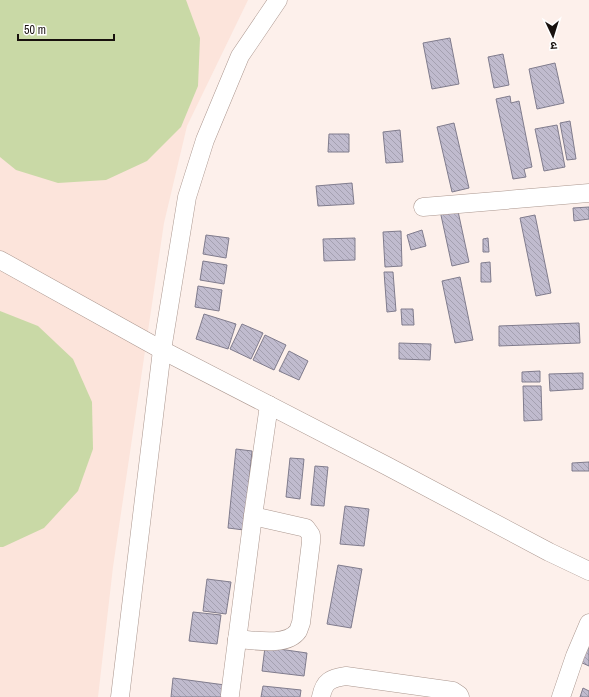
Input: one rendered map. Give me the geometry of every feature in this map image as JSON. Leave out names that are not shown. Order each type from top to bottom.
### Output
[{"type":"street","points":[[120,697],[162,350],[187,197],[205,140],[240,56],[278,0]]},
{"type":"street","points":[[422,207],[589,193]]},
{"type":"street","points":[[0,260],[162,350],[387,466],[549,552],[589,571]]},
{"type":"street","points":[[230,695],[269,405]]},
{"type":"street","points":[[237,639],[277,642],[290,638],[297,632],[301,623],[311,535],[306,528],[253,516]]},
{"type":"street","points":[[561,697],[589,623]]},
{"type":"street","points":[[321,697],[323,689],[329,682],[336,678],[346,676],[453,691],[460,697]]},
{"type":"shaded area","points":[[0,0],[248,0],[187,126],[164,223],[113,567],[98,697],[0,697]]},
{"type":"green space","points":[[0,0],[186,0],[200,38],[198,86],[181,127],[147,161],[106,180],[58,183],[16,170],[0,157]]},
{"type":"green space","points":[[0,311],[38,326],[73,359],[92,402],[93,449],[78,491],[44,528],[3,547],[0,547]]},
{"type":"building","points":[[450,38],[459,84],[432,89],[423,43]]},
{"type":"building","points":[[503,54],[509,85],[494,88],[488,57]]},
{"type":"building","points":[[555,63],[564,103],[537,109],[529,69]]},
{"type":"building","points":[[510,96],[511,103],[519,101],[532,167],[524,169],[526,177],[513,179],[496,99]]},
{"type":"building","points":[[570,121],[576,159],[567,160],[560,123]]},
{"type":"building","points":[[454,123],[469,188],[452,192],[437,127]]},
{"type":"building","points":[[557,125],[565,167],[544,171],[535,129]]},
{"type":"building","points":[[400,130],[403,162],[386,163],[383,132]]},
{"type":"building","points":[[329,134],[349,134],[349,152],[328,152]]},
{"type":"building","points":[[352,183],[354,204],[318,206],[316,186]]},
{"type":"building","points":[[456,202],[469,262],[452,266],[439,206]]},
{"type":"building","points":[[589,207],[589,219],[574,221],[573,208]]},
{"type":"building","points":[[535,215],[551,293],[536,296],[520,218]]},
{"type":"building","points":[[422,230],[426,246],[411,250],[407,235]]},
{"type":"building","points":[[401,231],[402,266],[385,267],[383,232]]},
{"type":"building","points":[[206,235],[229,238],[226,258],[203,254]]},
{"type":"building","points":[[355,238],[355,260],[324,261],[323,239]]},
{"type":"building","points":[[488,238],[489,252],[483,252],[483,239]]},
{"type":"building","points":[[203,261],[227,265],[224,284],[200,280]]},
{"type":"building","points":[[490,262],[491,282],[481,282],[481,263]]},
{"type":"building","points":[[384,272],[393,272],[396,311],[387,312]]},
{"type":"building","points":[[460,277],[473,340],[455,343],[442,281]]},
{"type":"building","points":[[198,286],[222,290],[219,311],[195,307]]},
{"type":"building","points":[[401,309],[413,309],[414,325],[402,325]]},
{"type":"building","points":[[204,314],[236,324],[228,349],[196,339]]},
{"type":"building","points":[[579,323],[580,343],[499,346],[499,326]]},
{"type":"building","points":[[242,324],[263,333],[251,359],[230,349]]},
{"type":"building","points":[[265,335],[286,345],[274,370],[253,360]]},
{"type":"building","points":[[399,343],[431,344],[430,360],[399,359]]},
{"type":"building","points":[[289,351],[308,361],[299,380],[279,371]]},
{"type":"building","points":[[540,371],[540,382],[522,382],[522,372]]},
{"type":"building","points":[[583,373],[583,389],[550,391],[549,374]]},
{"type":"building","points":[[523,386],[541,386],[542,420],[524,421]]},
{"type":"building","points":[[236,449],[252,451],[244,530],[228,528]]},
{"type":"building","points":[[290,458],[304,459],[300,499],[286,497]]},
{"type":"building","points":[[589,462],[589,471],[572,471],[572,463]]},
{"type":"building","points":[[315,466],[328,467],[324,506],[311,505]]},
{"type":"building","points":[[345,506],[369,509],[364,546],[340,544]]},
{"type":"building","points":[[338,565],[362,569],[351,628],[327,624]]},
{"type":"building","points":[[207,579],[231,582],[226,614],[203,611]]},
{"type":"building","points":[[193,612],[221,615],[217,644],[189,641]]},
{"type":"building","points":[[589,642],[589,666],[580,662]]},
{"type":"building","points":[[265,647],[307,653],[304,676],[262,671]]},
{"type":"building","points":[[173,678],[225,685],[224,697],[171,697]]},
{"type":"building","points":[[263,686],[301,690],[300,697],[261,697]]},
{"type":"building","points":[[583,688],[589,691],[589,697],[580,697]]}]
